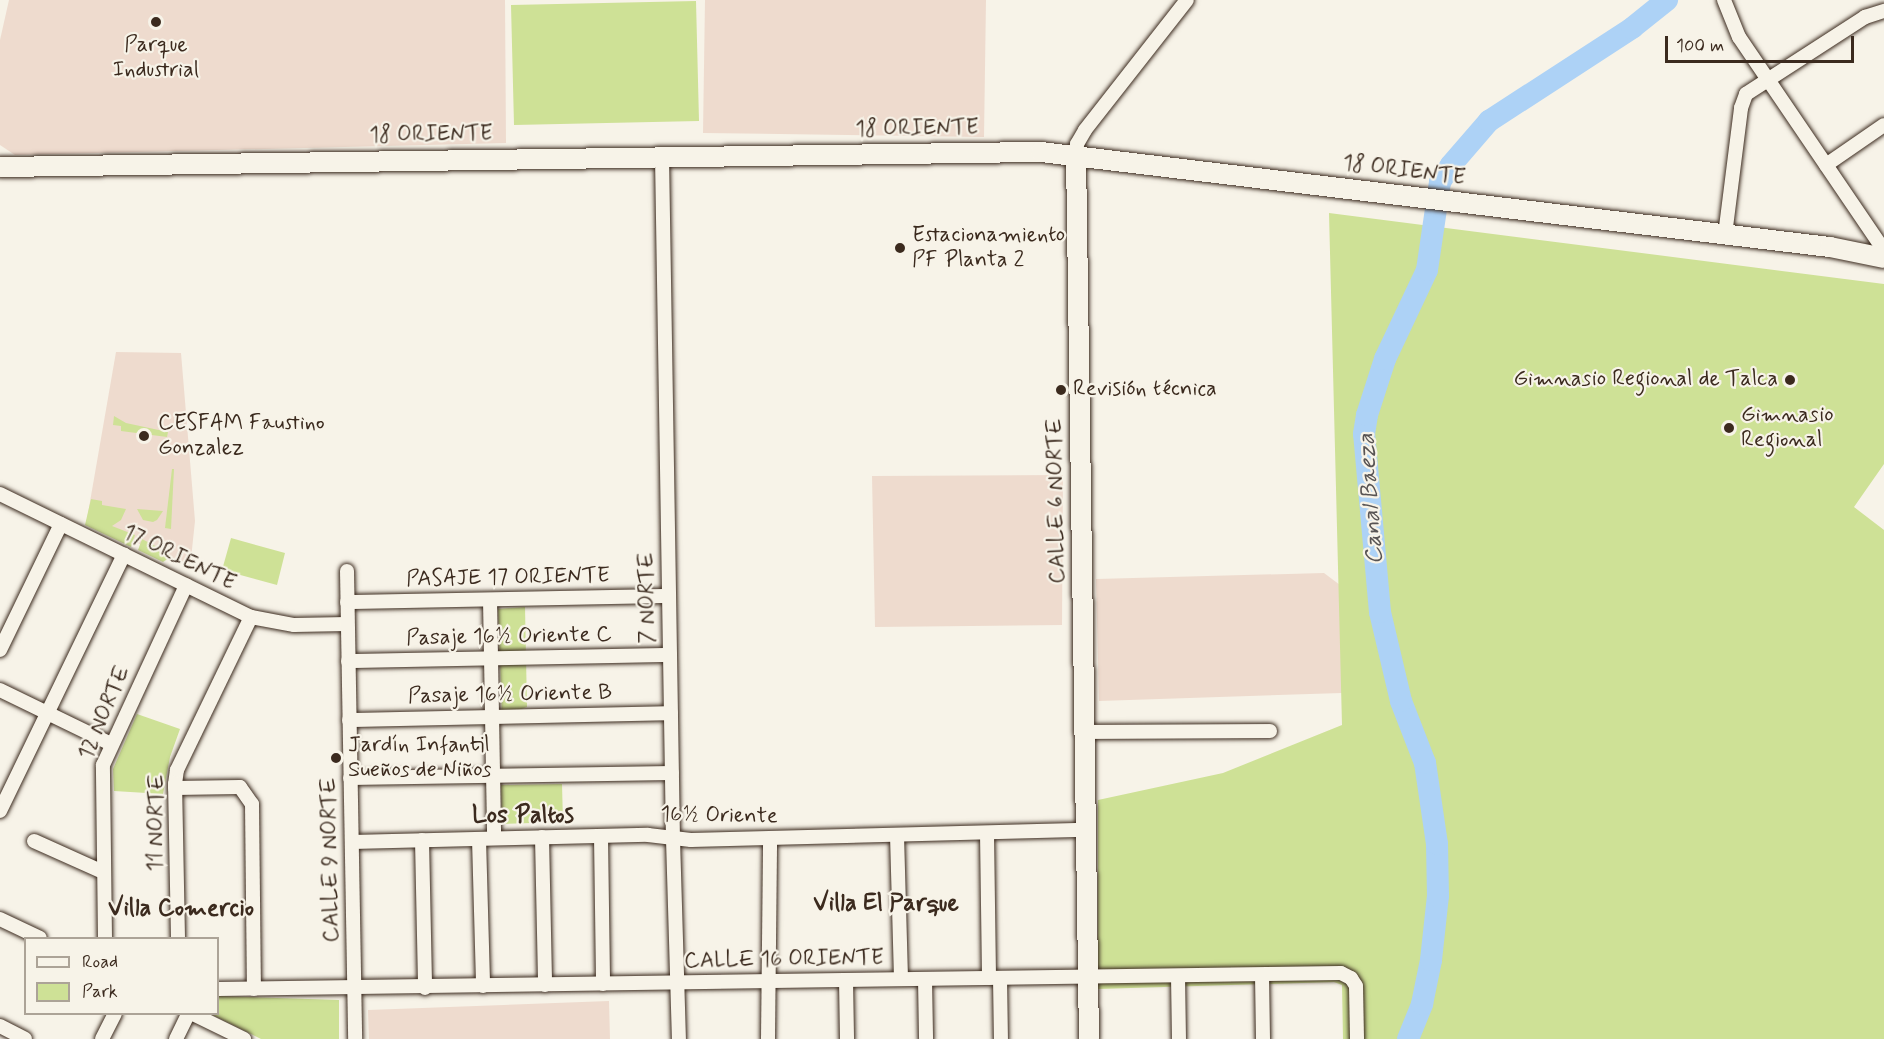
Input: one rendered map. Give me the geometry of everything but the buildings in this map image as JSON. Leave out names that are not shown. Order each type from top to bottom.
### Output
[{"type":"street","name":"CALLE 6 NORTE","points":[[1089,1039],[1076,154],[1077,144],[1085,130],[1187,0]]},
{"type":"street","points":[[1724,0],[1739,37],[1883,250]]},
{"type":"street","points":[[1725,235],[1744,100],[1750,90],[1865,17],[1884,11]]},
{"type":"street","points":[[1826,165],[1884,125]]},
{"type":"street","name":"18 ORIENTE","points":[[9,167],[1021,151],[1076,154],[1725,235],[1830,247],[1883,250]]},
{"type":"street","points":[[0,154],[9,167]]},
{"type":"street","name":"7 NORTE","points":[[662,156],[673,839],[679,1039]]},
{"type":"street","name":"17 ORIENTE","points":[[0,494],[251,617],[294,626],[348,624]]},
{"type":"street","points":[[0,650],[62,524]]},
{"type":"street","points":[[0,811],[124,554]]},
{"type":"street","name":"CALLE 9 NORTE","points":[[347,571],[355,1039]]},
{"type":"street","name":"12 NORTE","points":[[105,937],[102,772],[111,744],[186,585]]},
{"type":"street","name":"PASAJE 17 ORIENTE","points":[[347,602],[669,596]]},
{"type":"street","points":[[490,600],[494,838]]},
{"type":"street","name":"11 NORTE","points":[[178,937],[176,788],[183,754],[251,617]]},
{"type":"street","name":"Pasaje 16½ Oriente C","points":[[348,661],[670,656]]},
{"type":"street","points":[[0,690],[111,744]]},
{"type":"street","name":"Pasaje 16½ Oriente B","points":[[349,720],[671,713]]},
{"type":"street","points":[[1084,732],[1270,731]]},
{"type":"street","points":[[350,778],[672,773]]},
{"type":"street","points":[[176,788],[240,787],[252,804],[254,989]]},
{"type":"street","name":"16½ Oriente","points":[[352,842],[648,835],[673,839],[770,839],[1086,830]]},
{"type":"street","points":[[987,833],[995,978],[1001,1039]]},
{"type":"street","points":[[897,835],[901,979]]},
{"type":"street","points":[[601,836],[603,984]]},
{"type":"street","points":[[542,837],[545,985]]},
{"type":"street","points":[[479,839],[483,987]]},
{"type":"street","points":[[768,1039],[770,839]]},
{"type":"street","points":[[422,840],[425,988]]},
{"type":"street","points":[[34,841],[104,872]]},
{"type":"street","points":[[2,924],[35,937]]},
{"type":"street","name":"CALLE 16 ORIENTE","points":[[219,989],[425,988],[678,982],[1341,973],[1351,978],[1356,986],[1357,1039]]},
{"type":"street","points":[[1262,975],[1263,1039]]},
{"type":"street","points":[[1178,976],[1179,1039]]},
{"type":"street","points":[[925,979],[926,1039]]},
{"type":"street","points":[[846,980],[847,1039]]},
{"type":"street","points":[[102,1039],[115,1015]]},
{"type":"street","points":[[176,1039],[190,1015]]},
{"type":"street","points":[[193,1015],[244,1039]]},
{"type":"street","points":[[0,1026],[25,1039]]},
{"type":"shaded area","name":"Parque Industrial","points":[[9,0],[505,0],[506,143],[15,155],[0,145],[0,40]]},
{"type":"shaded area","points":[[705,0],[986,0],[984,137],[703,133]]},
{"type":"shaded area","name":"CESFAM Faustino Gonzalez","points":[[116,352],[181,353],[195,521],[190,568],[87,519]]},
{"type":"shaded area","points":[[1063,475],[1062,625],[875,627],[872,476]]},
{"type":"shaded area","points":[[1324,573],[1340,585],[1342,693],[1099,701],[1096,579]]},
{"type":"shaded area","points":[[609,1001],[610,1039],[369,1039],[368,1010]]},
{"type":"green space","points":[[696,1],[699,121],[514,125],[511,5]]},
{"type":"green space","points":[[1329,213],[1884,284],[1884,464],[1854,507],[1884,530],[1884,1039],[1343,1039],[1342,985],[1334,982],[1098,989],[1098,800],[1223,773],[1342,725]]},
{"type":"green space","points":[[114,416],[126,423],[168,432],[167,437],[121,431],[121,426],[113,425]]},
{"type":"green space","points":[[172,469],[174,469],[171,529],[165,528]]},
{"type":"green space","points":[[91,499],[102,501],[102,505],[126,509],[121,520],[112,526],[135,535],[131,547],[85,525]]},
{"type":"green space","points":[[137,509],[163,511],[153,522],[143,520]]},
{"type":"green space","points":[[231,538],[285,553],[277,585],[222,570]]},
{"type":"green space","points":[[142,539],[159,548],[159,552],[169,552],[169,558],[163,562],[138,550]]},
{"type":"green space","points":[[525,607],[527,707],[502,716],[498,609]]},
{"type":"green space","points":[[137,714],[180,729],[170,757],[163,794],[114,791],[113,769]]},
{"type":"green space","points":[[562,784],[563,822],[502,824],[501,785]]},
{"type":"green space","points":[[219,996],[339,1000],[339,1039],[261,1039],[213,1015],[219,1015]]},
{"type":"waterway","name":"Canal Baeza","points":[[1408,1039],[1422,1004],[1431,960],[1438,896],[1437,844],[1425,763],[1401,701],[1380,612],[1364,434],[1367,415],[1385,359],[1427,270],[1440,182],[1451,165],[1489,121],[1632,28],[1667,0]]},
{"type":"place","name":"Parque Industrial","points":[[156,22]]},
{"type":"place","name":"Estacionamiento PF Planta 2","points":[[900,248]]},
{"type":"place","name":"Gimnasio Regional de Talca","points":[[1790,380]]},
{"type":"place","name":"Revisión técnica","points":[[1061,390]]},
{"type":"place","name":"Gimnasio Regional","points":[[1729,428]]},
{"type":"place","name":"CESFAM Faustino Gonzalez","points":[[144,436]]},
{"type":"place","name":"Jardín Infantil Sueños de Niños","points":[[336,758]]},
{"type":"district","name":"Los Paltos","points":[[523,816]]},
{"type":"district","name":"Villa El Parque","points":[[886,904]]},
{"type":"district","name":"Villa Comercio","points":[[181,909]]}]
